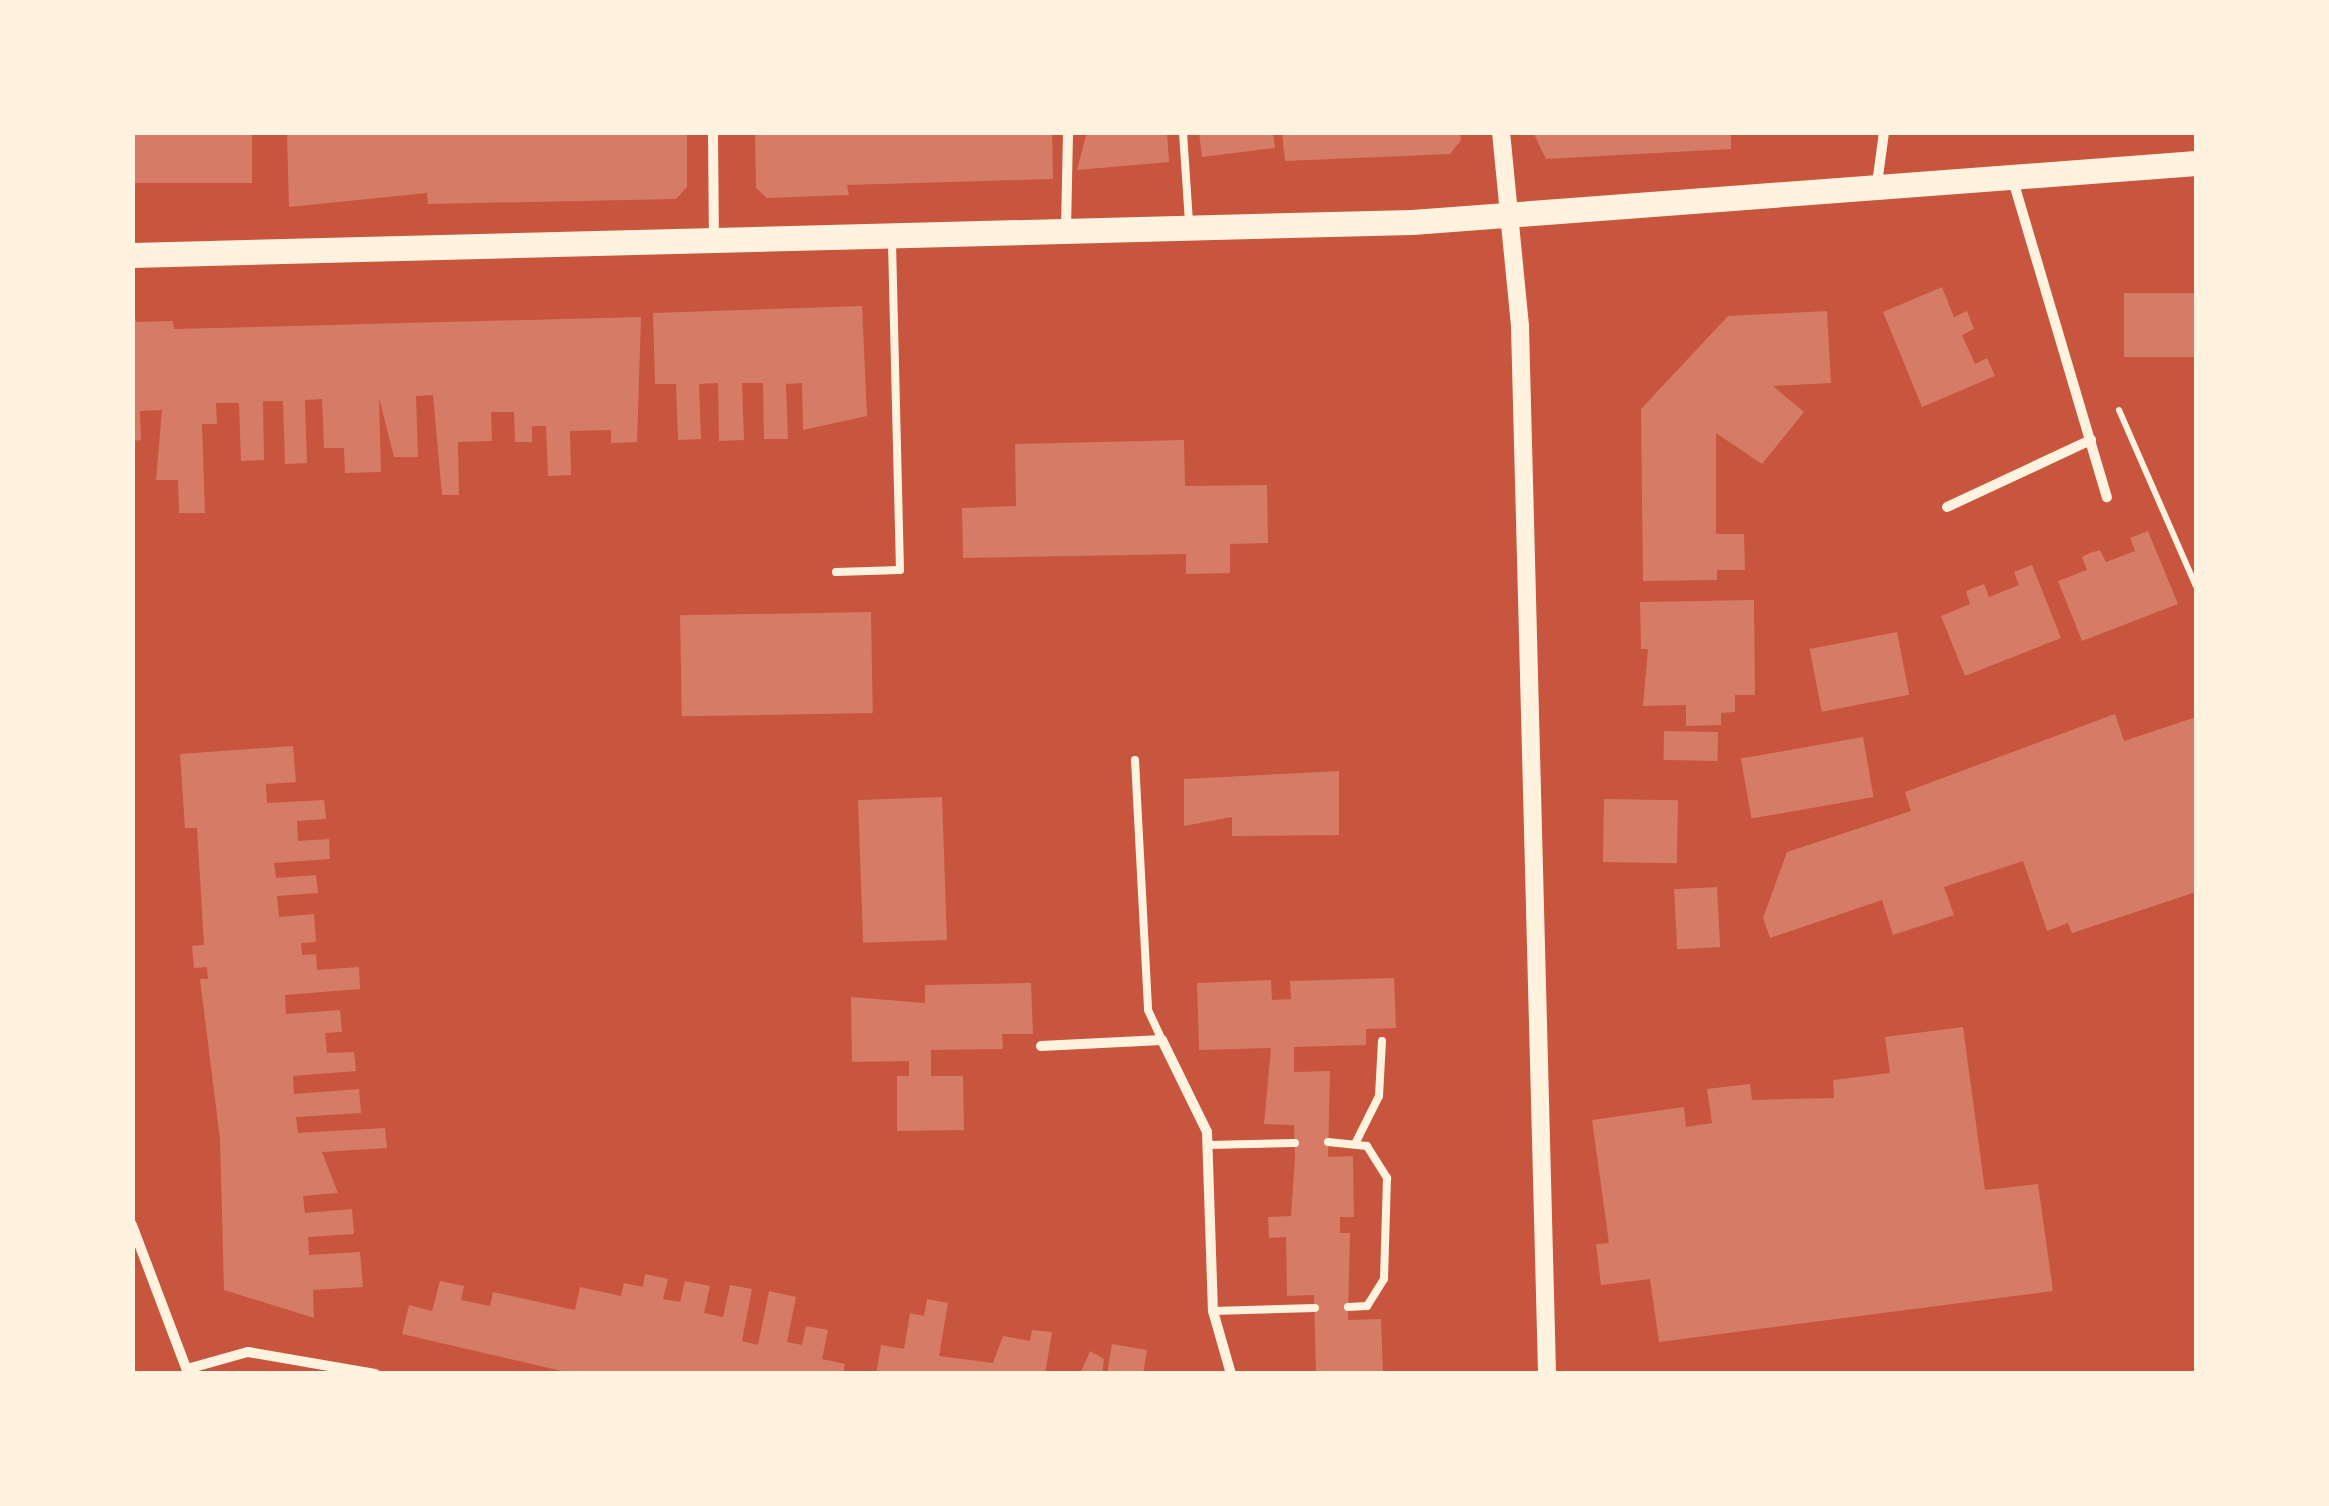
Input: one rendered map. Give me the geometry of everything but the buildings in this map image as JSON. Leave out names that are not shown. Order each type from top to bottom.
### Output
[{"type":"main road","points":[[132,255],[1508,216],[2196,163]]},
{"type":"street","points":[[713,132],[714,237]]},
{"type":"street","points":[[1066,230],[1068,132]]},
{"type":"street","points":[[1501,132],[1520,327],[1546,1374]]},
{"type":"street","points":[[1876,190],[1884,132]]},
{"type":"street","points":[[2012,176],[2108,498]]},
{"type":"street","points":[[1948,508],[2090,440]]},
{"type":"street","points":[[1041,1046],[1162,1040],[1208,1145],[1213,1311],[1232,1374]]},
{"type":"street","points":[[132,1225],[188,1371],[248,1352],[375,1374]]},
{"type":"lane","points":[[1183,132],[1189,227]]},
{"type":"lane","points":[[836,572],[900,570],[892,234]]},
{"type":"lane","points":[[1134,760],[1148,1010],[1162,1040]]},
{"type":"lane","points":[[1356,1142],[1379,1096],[1382,1041]]},
{"type":"lane","points":[[1328,1142],[1356,1142],[1380,1158],[1387,1178],[1388,1263],[1367,1306],[1348,1307]]},
{"type":"lane","points":[[1208,1145],[1295,1143]]},
{"type":"lane","points":[[1213,1311],[1315,1308]]}]
